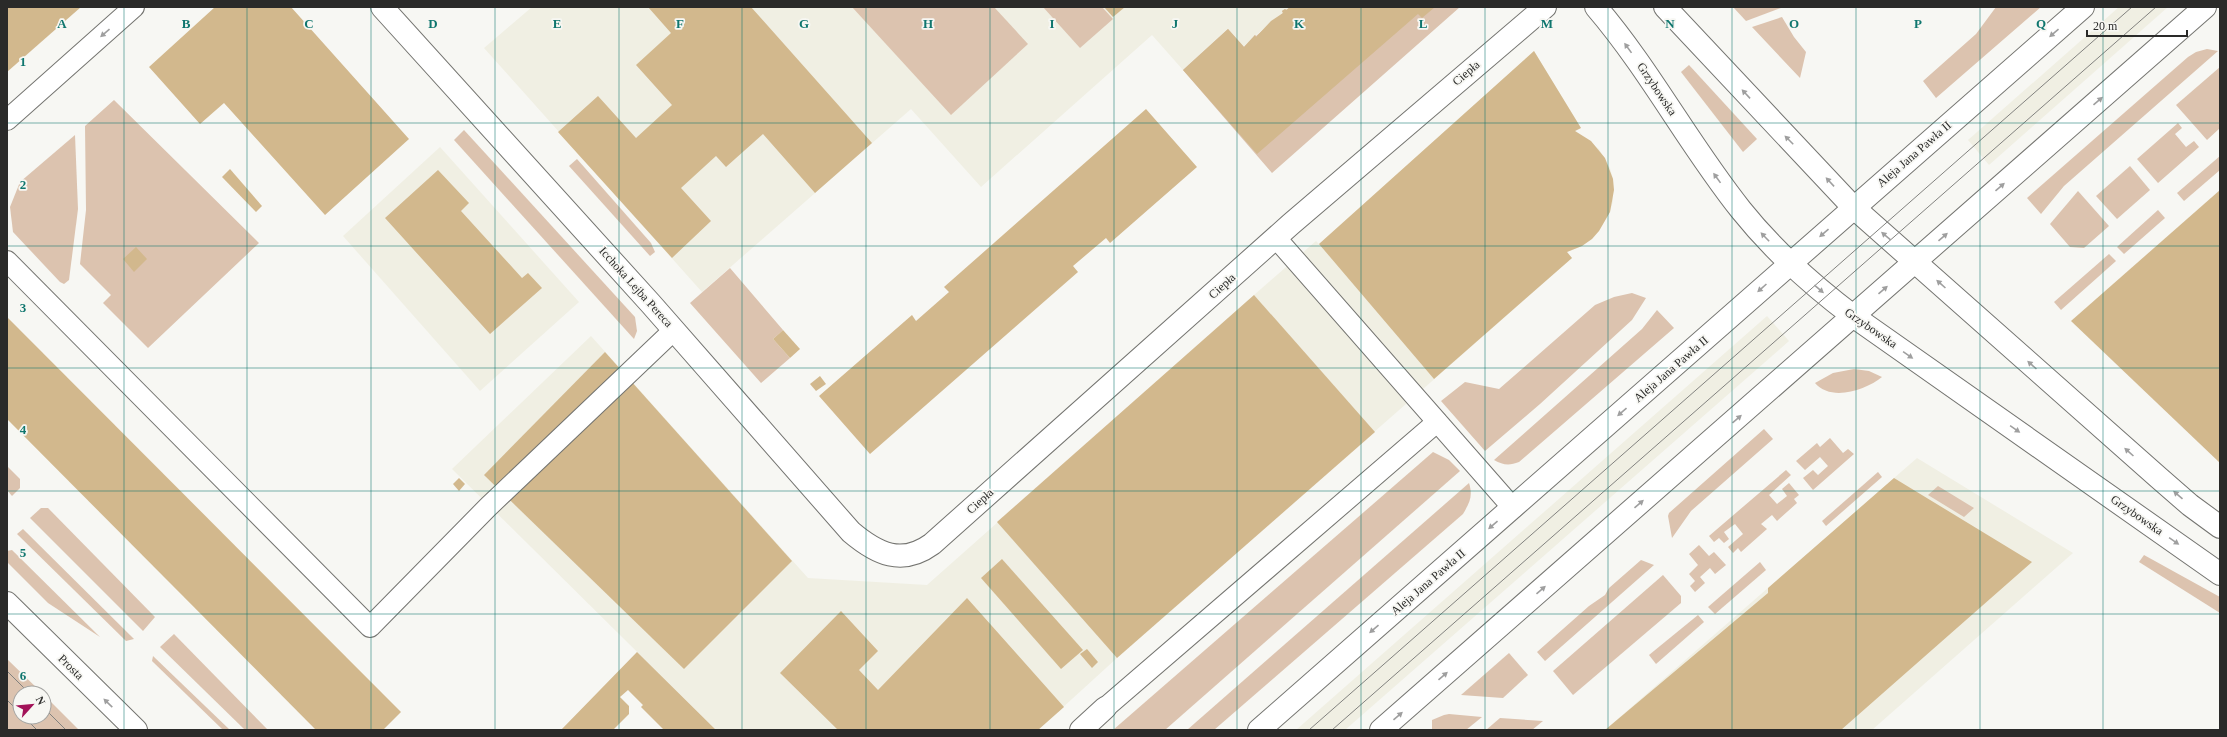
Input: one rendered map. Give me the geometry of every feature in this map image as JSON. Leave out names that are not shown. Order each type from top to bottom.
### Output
[{"type":"street","name":"Icchoka Lejba Pereca","points":[[382,7],[674,330],[851,532],[874,550],[896,556]]},
{"type":"street","name":"Ciepła","points":[[896,556],[913,554],[932,544],[1276,238],[1545,7]]},
{"type":"street","name":"Grzybowska","points":[[1596,7],[1629,49],[1736,204],[1765,237],[1815,286],[1853,316],[2220,574]]},
{"type":"street","points":[[1664,7],[1854,207],[2174,492],[2220,527]]},
{"type":"street","name":"Aleja Jana Pawła II","points":[[1259,730],[2083,7]]},
{"type":"street","points":[[1381,730],[2205,7]]},
{"type":"street","name":"Prosta","points":[[7,603],[136,730]]},
{"type":"street","points":[[1081,730],[1105,708]]},
{"type":"lane","points":[[7,120],[134,7]]},
{"type":"lane","points":[[1276,238],[1513,508]]},
{"type":"lane","points":[[7,261],[370,628],[488,508],[674,330]]},
{"type":"lane","points":[[1105,708],[1437,422]]},
{"type":"shaded area","points":[[532,7],[1290,7],[1244,47],[1228,30],[1183,70],[1152,35],[981,187],[911,109],[702,292],[484,48]]},
{"type":"shaded area","points":[[852,7],[994,7],[1028,44],[951,115]]},
{"type":"shaded area","points":[[1043,7],[1102,7],[1113,19],[1080,48]]},
{"type":"shaded area","points":[[1290,7],[1460,7],[1272,173],[1183,70],[1228,29],[1244,47],[1255,35],[1256,36],[1283,13],[1282,11],[1285,9],[1287,10]]},
{"type":"shaded area","points":[[1733,7],[1780,7],[1781,8],[1746,21]]},
{"type":"shaded area","points":[[1996,7],[2041,7],[1936,98],[1923,81],[1976,34]]},
{"type":"shaded area","points":[[2119,7],[2168,7],[1989,165],[1968,140]]},
{"type":"shaded area","points":[[1782,17],[1794,37],[1806,52],[1800,78],[1752,27]]},
{"type":"shaded area","points":[[2207,49],[2218,51],[2064,186],[2041,214],[2027,198],[2188,57],[2196,52]]},
{"type":"shaded area","points":[[1534,51],[1581,128],[1575,131],[1599,149],[1610,168],[1613,179],[1613,201],[1610,212],[1599,231],[1582,246],[1567,252],[1572,258],[1117,658],[1038,730],[716,730],[452,469],[591,336],[808,578],[927,585],[1316,241],[1319,244]]},
{"type":"shaded area","points":[[1689,65],[1757,139],[1743,152],[1681,72]]},
{"type":"shaded area","points":[[2220,67],[2220,128],[2207,140],[2176,105]]},
{"type":"shaded area","points":[[114,100],[259,243],[148,348],[103,303],[111,295],[80,264],[86,210],[85,126]]},
{"type":"shaded area","points":[[2178,123],[2182,128],[2175,134],[2186,147],[2194,141],[2199,147],[2158,183],[2137,159]]},
{"type":"shaded area","points":[[464,130],[635,317],[637,331],[634,339],[454,140]]},
{"type":"shaded area","points":[[75,135],[78,209],[69,280],[64,284],[60,282],[13,232],[10,207],[20,182]]},
{"type":"shaded area","points":[[440,147],[579,302],[480,391],[343,236]]},
{"type":"shaded area","points":[[2220,156],[2220,170],[2184,201],[2177,193]]},
{"type":"shaded area","points":[[577,159],[651,243],[655,252],[650,256],[569,166]]},
{"type":"shaded area","points":[[2130,166],[2150,190],[2117,219],[2096,196]]},
{"type":"shaded area","points":[[2078,191],[2109,226],[2084,248],[2070,247],[2050,224]]},
{"type":"shaded area","points":[[2158,210],[2165,218],[2124,254],[2117,247]]},
{"type":"shaded area","points":[[2109,254],[2116,261],[2061,310],[2054,302]]},
{"type":"shaded area","points":[[730,268],[783,330],[773,339],[790,358],[761,383],[690,303]]},
{"type":"shaded area","points":[[1632,293],[1646,298],[1632,320],[1540,404],[1485,451],[1441,401],[1465,382],[1499,389],[1595,305],[1614,297]]},
{"type":"shaded area","points":[[1657,310],[1674,328],[1519,462],[1506,464],[1494,460],[1642,329]]},
{"type":"shaded area","points":[[1767,316],[1789,341],[1345,730],[1296,730]]},
{"type":"shaded area","points":[[1854,369],[1869,371],[1882,377],[1858,390],[1839,393],[1822,389],[1815,383],[1833,373]]},
{"type":"shaded area","points":[[1764,429],[1773,439],[1691,511],[1672,538],[1668,516],[1669,513]]},
{"type":"shaded area","points":[[1830,438],[1843,453],[1848,449],[1854,454],[1813,490],[1803,478],[1813,470],[1818,475],[1828,466],[1820,457],[1805,470],[1796,461],[1817,443],[1820,447]]},
{"type":"shaded area","points":[[1433,452],[1449,460],[1460,471],[1165,730],[1113,730]]},
{"type":"shaded area","points":[[1917,458],[2073,553],[1872,730],[1605,730]]},
{"type":"shaded area","points":[[7,466],[20,479],[20,488],[12,496],[7,490]]},
{"type":"shaded area","points":[[1786,470],[1791,475],[1769,495],[1777,504],[1787,496],[1782,489],[1789,483],[1799,495],[1794,499],[1797,503],[1777,521],[1772,515],[1761,524],[1767,529],[1741,552],[1738,548],[1733,553],[1728,547],[1743,534],[1735,524],[1724,532],[1729,539],[1724,543],[1719,538],[1714,542],[1709,536]]},
{"type":"shaded area","points":[[1878,472],[1882,477],[1826,526],[1822,521]]},
{"type":"shaded area","points":[[1469,483],[1471,492],[1470,499],[1463,514],[1214,730],[1187,730]]},
{"type":"shaded area","points":[[1938,486],[1974,508],[1964,517],[1928,495]]},
{"type":"shaded area","points":[[41,508],[48,508],[155,617],[143,631],[30,518]]},
{"type":"shaded area","points":[[23,529],[134,639],[126,641],[17,534]]},
{"type":"shaded area","points":[[1699,545],[1709,556],[1714,552],[1726,565],[1715,574],[1710,568],[1700,577],[1705,583],[1695,592],[1690,586],[1695,581],[1689,574],[1698,565],[1689,554]]},
{"type":"shaded area","points":[[12,550],[100,637],[48,603],[7,562],[7,551]]},
{"type":"shaded area","points":[[2144,555],[2220,597],[2220,613],[2139,562]]},
{"type":"shaded area","points":[[1641,560],[1654,565],[1545,661],[1537,652],[1589,606],[1605,595],[1609,588]]},
{"type":"shaded area","points":[[1760,562],[1766,570],[1715,614],[1708,607]]},
{"type":"shaded area","points":[[1663,575],[1681,596],[1681,603],[1573,695],[1553,671]]},
{"type":"shaded area","points":[[1698,615],[1704,622],[1656,664],[1649,655]]},
{"type":"shaded area","points":[[174,634],[268,730],[245,730],[160,647]]},
{"type":"shaded area","points":[[1509,653],[1528,675],[1503,698],[1461,695]]},
{"type":"shaded area","points":[[153,656],[230,730],[223,730],[152,661]]},
{"type":"shaded area","points":[[7,659],[34,685],[12,685],[12,725],[52,725],[52,703],[79,730],[7,730]]},
{"type":"shaded area","points":[[1449,714],[1482,717],[1466,730],[1432,730],[1432,720]]},
{"type":"shaded area","points":[[1500,718],[1543,721],[1532,730],[1486,730]]},
{"type":"building","points":[[7,7],[81,7],[7,72]]},
{"type":"building","points":[[215,7],[291,7],[409,139],[325,215],[224,103],[200,124],[149,67]]},
{"type":"building","points":[[648,7],[751,7],[872,143],[815,193],[763,134],[726,167],[716,156],[681,188],[711,221],[672,258],[558,132],[598,96],[636,138],[672,105],[636,65],[671,33]]},
{"type":"building","points":[[1104,7],[1125,7],[1113,17]]},
{"type":"building","points":[[1290,7],[1435,7],[1422,18],[1418,14],[1257,154],[1183,70],[1228,29],[1244,47],[1271,21],[1283,13],[1282,11]]},
{"type":"building","points":[[1534,51],[1581,128],[1575,131],[1591,141],[1605,158],[1613,179],[1614,190],[1610,212],[1599,231],[1592,239],[1582,246],[1567,252],[1572,258],[1434,379],[1319,244]]},
{"type":"building","points":[[1146,109],[1197,167],[1110,243],[1106,238],[1073,266],[1078,272],[870,454],[819,396],[912,315],[916,321],[949,292],[944,287]]},
{"type":"building","points":[[230,169],[262,206],[256,212],[222,177]]},
{"type":"building","points":[[438,170],[469,203],[461,211],[522,278],[528,273],[542,288],[490,334],[385,218]]},
{"type":"building","points":[[2220,190],[2220,463],[2071,321]]},
{"type":"building","points":[[136,247],[147,259],[134,272],[123,259]]},
{"type":"building","points":[[1254,295],[1375,432],[1117,658],[997,522]]},
{"type":"building","points":[[7,317],[401,712],[383,730],[316,730],[7,419]]},
{"type":"building","points":[[783,330],[800,349],[790,358],[773,339]]},
{"type":"building","points":[[605,352],[792,561],[684,669],[484,475]]},
{"type":"building","points":[[820,376],[826,384],[816,391],[810,384]]},
{"type":"building","points":[[459,478],[465,484],[459,491],[453,484]]},
{"type":"building","points":[[1894,478],[2032,562],[1841,730],[1605,730],[1768,593],[1768,588]]},
{"type":"building","points":[[1002,559],[1083,650],[1061,669],[981,578]]},
{"type":"building","points":[[967,598],[1064,707],[1038,730],[838,730],[780,673],[841,611],[878,651],[859,670],[878,690]]},
{"type":"building","points":[[1087,649],[1098,662],[1092,668],[1080,654]]},
{"type":"building","points":[[637,652],[716,730],[664,730],[641,707],[643,705],[628,690],[620,697],[629,706],[629,714],[613,730],[561,730]]},
{"type":"tram line","points":[[1309,730],[2132,7]]},
{"type":"tram line","points":[[1332,730],[2156,7]]},
{"type":"tram line","points":[[7,671],[21,685]]},
{"type":"tram line","points":[[7,700],[12,705]]},
{"type":"tram line","points":[[52,716],[66,730]]},
{"type":"tram line","points":[[32,725],[37,730]]}]
